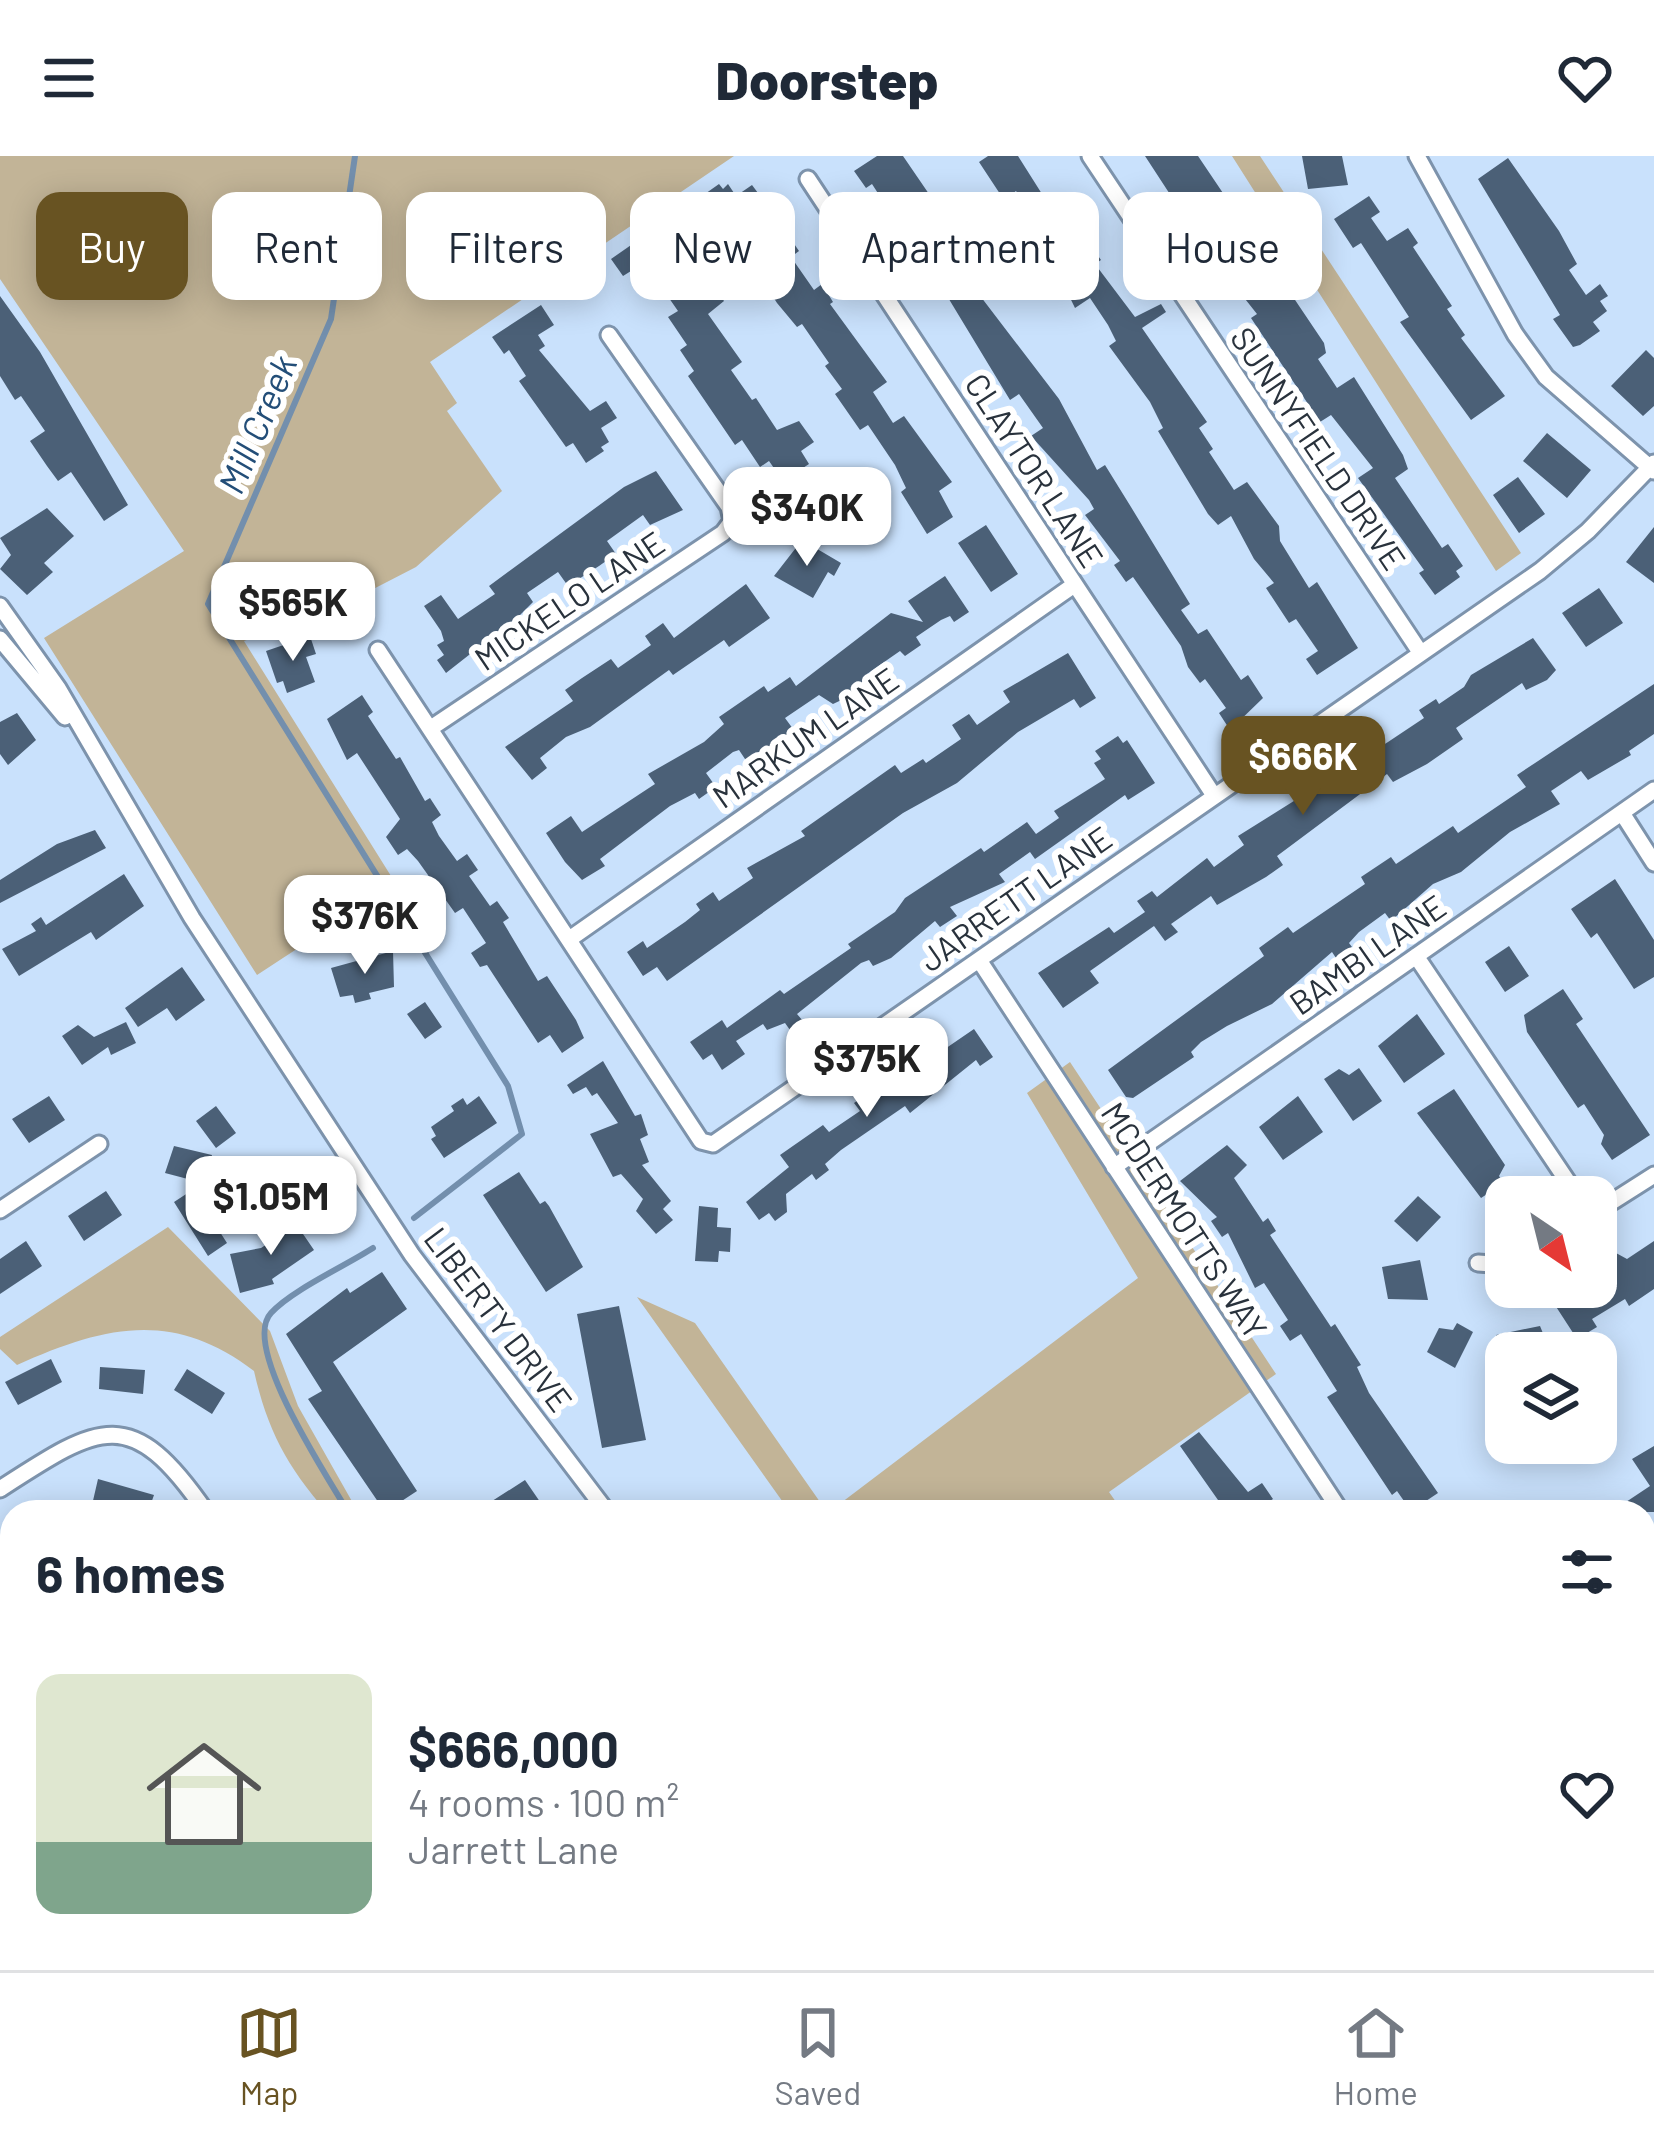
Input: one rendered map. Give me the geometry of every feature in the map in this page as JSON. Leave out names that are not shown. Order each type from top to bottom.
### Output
[{"type":"street","name":"SUNNYFIELD DRIVE","points":[[1090,156],[1420,652]]},
{"type":"street","points":[[1417,156],[1516,334],[1546,377],[1652,467]]},
{"type":"street","name":"CLAYTOR LANE","points":[[808,179],[1213,794]]},
{"type":"street","name":"MICKELO LANE","points":[[431,728],[723,533],[731,520],[729,507],[610,335]]},
{"type":"street","name":"JARRETT LANE","points":[[378,650],[701,1142],[713,1144],[1540,572],[1652,467]]},
{"type":"street","name":"MARKUM LANE","points":[[571,938],[1074,585]]},
{"type":"street","name":"LIBERTY DRIVE","points":[[0,606],[58,688],[79,733]]},
{"type":"street","name":"LIBERTY DRIVE","points":[[0,639],[79,733],[412,1255],[598,1500]]},
{"type":"street","name":"BAMBI LANE","points":[[1114,1167],[1654,790]]},
{"type":"street","points":[[1622,813],[1654,863]]},
{"type":"street","points":[[1416,956],[1564,1176]]},
{"type":"street","name":"MCDERMOTTS WAY","points":[[979,960],[1332,1500]]},
{"type":"street","points":[[2,1202],[99,1144]]},
{"type":"street","points":[[1617,1199],[1654,1175]]},
{"type":"street","points":[[1478,1263],[1485,1264]]},
{"type":"street","points":[[0,1489],[73,1441],[120,1432],[158,1450],[197,1500]]},
{"type":"shaded area","points":[[0,156],[734,156],[681,192],[630,192],[630,226],[606,243],[606,192],[406,192],[406,300],[521,300],[430,362],[457,403],[447,411],[502,491],[416,567],[352,600],[244,641],[396,884],[257,975],[44,638],[184,551],[0,279]]},
{"type":"shaded area","points":[[1232,156],[1260,156],[1284,192],[1255,192]]},
{"type":"shaded area","points":[[1322,250],[1521,553],[1496,571],[1322,297]]},
{"type":"shaded area","points":[[1070,1062],[1276,1374],[1109,1492],[1115,1500],[845,1500],[1138,1278],[1027,1093]]},
{"type":"shaded area","points":[[168,1227],[270,1331],[298,1406],[351,1500],[317,1500],[280,1446],[254,1371],[224,1351],[195,1338],[138,1330],[79,1341],[17,1365],[0,1349],[0,1337]]},
{"type":"shaded area","points":[[637,1297],[695,1323],[819,1500],[781,1500]]},
{"type":"building","points":[[877,156],[903,156],[928,192],[877,192],[872,184],[866,188],[854,171]]},
{"type":"building","points":[[988,156],[1018,156],[1041,192],[999,192],[979,162]]},
{"type":"building","points":[[1145,156],[1198,156],[1222,192],[1168,192]]},
{"type":"building","points":[[1302,156],[1342,156],[1348,185],[1308,189]]},
{"type":"building","points":[[1508,158],[1559,231],[1577,264],[1569,270],[1586,295],[1600,284],[1608,296],[1600,301],[1607,311],[1593,322],[1600,331],[1580,345],[1573,347],[1553,319],[1560,315],[1478,179]]},
{"type":"building","points":[[728,184],[733,192],[708,192]]},
{"type":"building","points":[[1369,196],[1380,212],[1371,218],[1387,241],[1408,228],[1418,243],[1413,247],[1452,306],[1447,309],[1465,335],[1461,338],[1505,396],[1471,420],[1400,322],[1409,317],[1361,243],[1353,248],[1334,219]]},
{"type":"building","points":[[630,246],[630,272],[623,276],[611,259]]},
{"type":"building","points":[[795,263],[814,290],[819,286],[819,300],[832,300],[830,304],[887,382],[873,392],[893,423],[904,416],[952,482],[939,491],[953,517],[927,534],[901,492],[906,488],[895,465],[868,425],[860,430],[835,394],[842,389],[825,366],[829,363],[802,324],[797,327],[777,303],[795,300]]},
{"type":"building","points":[[1099,269],[1135,317],[1161,304],[1166,312],[1142,328],[1207,422],[1199,428],[1213,449],[1209,452],[1234,490],[1247,482],[1279,526],[1280,541],[1309,588],[1317,582],[1358,648],[1317,675],[1306,659],[1318,651],[1296,619],[1289,623],[1266,588],[1274,583],[1254,559],[1231,516],[1218,525],[1208,514],[1158,431],[1163,428],[1150,402],[1109,346],[1116,341],[1091,300],[1099,300]]},
{"type":"building","points":[[0,296],[40,352],[128,505],[104,521],[71,472],[58,481],[30,441],[45,431],[0,376]]},
{"type":"building","points":[[670,300],[723,300],[708,314],[742,362],[731,370],[777,430],[799,421],[814,442],[801,451],[809,464],[783,481],[769,461],[760,467],[742,440],[735,445],[688,376],[694,371],[680,350],[687,345],[668,317],[678,311]]},
{"type":"building","points":[[949,300],[983,300],[1059,399],[1097,470],[1105,465],[1190,604],[1181,610],[1198,634],[1207,629],[1241,680],[1248,675],[1263,698],[1230,730],[1219,713],[1226,708],[1205,679],[1200,683],[1188,667],[1181,646],[1133,577],[1126,582],[1114,565],[1120,561],[1085,515],[1094,509],[1089,500],[1031,436],[1043,428],[1019,394],[1010,400]]},
{"type":"building","points":[[1246,300],[1295,300],[1324,343],[1326,353],[1318,359],[1337,388],[1354,377],[1403,455],[1408,469],[1395,478],[1442,548],[1448,544],[1463,566],[1456,571],[1460,577],[1435,595],[1419,573],[1424,570],[1358,478],[1373,468],[1331,415],[1320,422],[1251,318],[1257,314]]},
{"type":"building","points":[[541,305],[554,325],[538,335],[545,346],[539,350],[590,411],[606,401],[617,418],[601,428],[609,442],[601,447],[604,451],[586,463],[573,443],[566,447],[519,381],[526,376],[509,350],[504,354],[492,337]]},
{"type":"building","points":[[1646,350],[1654,358],[1654,406],[1643,416],[1611,386]]},
{"type":"building","points":[[1547,433],[1591,470],[1567,498],[1523,461]]},
{"type":"building","points":[[656,471],[683,510],[650,525],[643,515],[607,541],[616,554],[599,566],[568,586],[558,572],[527,593],[533,602],[520,615],[446,673],[437,660],[444,655],[437,645],[444,641],[441,631],[424,606],[441,595],[458,619],[495,594],[489,586],[624,487]]},
{"type":"building","points":[[1518,477],[1545,514],[1519,533],[1493,495]]},
{"type":"building","points":[[823,491],[852,497],[845,538],[796,529],[799,509],[819,513]]},
{"type":"building","points":[[47,508],[74,536],[44,563],[53,572],[27,595],[0,569],[11,555],[0,538]]},
{"type":"building","points":[[986,525],[1018,574],[991,592],[958,543]]},
{"type":"building","points":[[1654,527],[1654,583],[1626,562]]},
{"type":"building","points":[[802,540],[841,563],[834,576],[828,572],[813,598],[774,576]]},
{"type":"building","points":[[945,576],[969,612],[954,622],[950,616],[941,620],[916,637],[921,645],[905,656],[900,651],[867,674],[872,681],[854,694],[833,704],[819,695],[785,718],[796,733],[749,765],[739,750],[733,752],[706,773],[716,787],[699,799],[695,793],[670,806],[600,859],[605,866],[582,880],[565,862],[546,833],[571,816],[582,832],[655,784],[648,774],[704,742],[724,724],[719,717],[764,686],[768,692],[790,677],[796,686],[891,613],[923,622],[908,601]]},
{"type":"building","points":[[746,584],[770,618],[729,647],[724,640],[673,675],[669,670],[590,727],[566,737],[540,758],[547,768],[532,780],[505,747],[573,701],[565,690],[582,678],[611,659],[618,668],[651,645],[645,636],[663,623],[674,638]]},
{"type":"building","points":[[1599,588],[1623,623],[1586,647],[1562,613]]},
{"type":"building","points":[[310,636],[316,654],[306,657],[315,682],[287,693],[283,681],[277,683],[266,651]]},
{"type":"building","points":[[1533,638],[1556,670],[1547,680],[1526,690],[1522,683],[1456,728],[1463,739],[1427,764],[1393,782],[1387,774],[1277,856],[1283,865],[1217,905],[1211,896],[1171,924],[1178,932],[1165,941],[1154,926],[1090,971],[1099,983],[1063,1008],[1038,973],[1109,927],[1114,933],[1145,912],[1137,901],[1152,891],[1157,897],[1207,858],[1214,867],[1244,845],[1238,836],[1424,718],[1419,710],[1436,699],[1439,704],[1464,687],[1471,675]]},
{"type":"building","points":[[1068,653],[1096,698],[1080,708],[1074,699],[1018,732],[957,783],[903,813],[667,981],[657,967],[643,976],[627,952],[643,941],[647,948],[685,922],[700,910],[696,904],[713,892],[719,901],[753,878],[747,868],[805,836],[801,831],[895,765],[901,773],[923,759],[926,763],[961,739],[952,725],[969,714],[977,725],[1010,702],[1003,691]]},
{"type":"building","points":[[1654,684],[1654,734],[1629,751],[1631,755],[1588,780],[1581,771],[1551,791],[1560,804],[1510,832],[1461,872],[1433,884],[1391,921],[1385,913],[1359,932],[1349,943],[1352,947],[1336,958],[1332,952],[1272,1004],[1201,1042],[1191,1052],[1194,1057],[1133,1098],[1126,1097],[1108,1070],[1264,956],[1259,948],[1288,927],[1293,933],[1365,884],[1361,877],[1391,857],[1396,864],[1453,826],[1458,833],[1526,787],[1517,775]]},
{"type":"building","points":[[362,695],[373,712],[368,716],[396,759],[400,757],[425,801],[430,798],[441,815],[432,822],[439,836],[457,861],[467,854],[478,870],[469,876],[490,906],[497,901],[509,918],[503,922],[538,981],[547,976],[576,1020],[584,1038],[562,1053],[550,1035],[538,1043],[487,965],[480,967],[471,953],[486,943],[463,908],[455,913],[418,861],[407,849],[398,855],[386,837],[400,819],[357,753],[347,760],[327,719]]},
{"type":"building","points":[[17,713],[36,740],[8,765],[0,754],[0,722]]},
{"type":"building","points":[[1118,736],[1123,743],[1127,740],[1155,783],[1128,800],[1125,795],[1035,859],[1030,852],[999,874],[1005,882],[950,907],[957,916],[940,927],[935,921],[891,958],[873,966],[869,960],[861,963],[797,1014],[803,1021],[790,1030],[785,1023],[767,1030],[763,1024],[736,1041],[745,1054],[722,1070],[712,1054],[703,1060],[690,1042],[722,1020],[727,1028],[780,990],[784,994],[851,948],[848,944],[895,912],[905,898],[981,848],[984,852],[1027,822],[1036,834],[1059,818],[1054,811],[1105,779],[1094,763],[1101,759],[1095,751]]},
{"type":"building","points":[[95,830],[106,848],[0,903],[0,880],[57,844]]},
{"type":"building","points":[[124,874],[144,906],[96,940],[91,932],[19,976],[2,949],[36,931],[31,924],[41,917],[46,925]]},
{"type":"building","points":[[1615,879],[1654,940],[1654,977],[1634,989],[1597,933],[1591,938],[1571,909]]},
{"type":"building","points":[[1509,946],[1529,976],[1505,992],[1485,962]]},
{"type":"building","points":[[393,951],[394,987],[369,993],[371,999],[355,1003],[353,995],[340,997],[331,968]]},
{"type":"building","points":[[182,967],[205,1000],[176,1021],[167,1008],[138,1027],[125,1008]]},
{"type":"building","points":[[1563,989],[1583,1019],[1576,1024],[1650,1135],[1612,1160],[1601,1144],[1604,1135],[1584,1104],[1578,1108],[1527,1032],[1524,1015]]},
{"type":"building","points":[[425,1002],[442,1027],[425,1039],[407,1014]]},
{"type":"building","points":[[1417,1014],[1445,1054],[1404,1083],[1378,1046]]},
{"type":"building","points":[[126,1022],[136,1043],[111,1055],[108,1047],[82,1065],[62,1036],[78,1025],[94,1037]]},
{"type":"building","points":[[974,1029],[993,1057],[980,1066],[976,1060],[910,1113],[905,1106],[841,1150],[825,1164],[829,1170],[816,1180],[812,1174],[786,1194],[787,1212],[775,1221],[769,1213],[759,1220],[746,1202],[789,1167],[780,1155],[823,1125],[829,1132],[860,1111],[854,1103],[900,1071],[904,1077]]},
{"type":"building","points":[[603,1061],[635,1116],[641,1114],[648,1135],[640,1139],[649,1162],[642,1165],[671,1201],[663,1209],[673,1220],[656,1234],[636,1211],[643,1199],[621,1174],[613,1177],[590,1134],[618,1123],[597,1093],[592,1096],[586,1087],[573,1094],[567,1085]]},
{"type":"building","points":[[1359,1068],[1382,1101],[1353,1121],[1324,1079],[1339,1069],[1349,1075]]},
{"type":"building","points":[[1454,1089],[1505,1165],[1499,1176],[1485,1176],[1485,1195],[1481,1198],[1417,1113]]},
{"type":"building","points":[[49,1096],[65,1120],[29,1143],[12,1119]]},
{"type":"building","points":[[479,1096],[497,1123],[444,1158],[431,1139],[436,1136],[431,1127],[463,1098],[467,1105]]},
{"type":"building","points":[[1298,1096],[1323,1132],[1283,1160],[1259,1127]]},
{"type":"building","points":[[216,1106],[236,1133],[216,1148],[196,1121]]},
{"type":"building","points":[[1227,1145],[1247,1165],[1234,1178],[1263,1222],[1268,1218],[1276,1231],[1270,1235],[1331,1327],[1335,1324],[1361,1365],[1357,1367],[1369,1393],[1438,1493],[1428,1500],[1403,1500],[1397,1491],[1392,1495],[1327,1397],[1337,1391],[1301,1334],[1290,1341],[1280,1326],[1288,1320],[1264,1283],[1255,1288],[1228,1233],[1222,1237],[1211,1221],[1217,1217],[1180,1181]]},
{"type":"building","points":[[174,1146],[212,1155],[200,1201],[227,1243],[208,1256],[174,1202],[203,1183],[165,1173]]},
{"type":"building","points":[[519,1172],[540,1204],[545,1201],[549,1206],[583,1267],[546,1292],[483,1195]]},
{"type":"building","points":[[106,1191],[122,1215],[84,1241],[68,1216]]},
{"type":"building","points":[[1418,1196],[1441,1217],[1417,1242],[1394,1221]]},
{"type":"building","points":[[699,1206],[718,1208],[717,1227],[731,1228],[730,1252],[719,1251],[718,1262],[695,1261]]},
{"type":"building","points":[[290,1215],[314,1250],[272,1279],[274,1284],[240,1293],[230,1254],[261,1248],[284,1233],[278,1224]]},
{"type":"building","points":[[26,1241],[42,1266],[0,1294],[0,1259]]},
{"type":"building","points":[[1654,1241],[1654,1289],[1629,1306],[1625,1299],[1617,1304],[1617,1254],[1627,1259]]},
{"type":"building","points":[[1420,1260],[1428,1300],[1388,1299],[1382,1267]]},
{"type":"building","points":[[382,1272],[407,1309],[333,1362],[417,1491],[403,1500],[377,1500],[308,1399],[322,1391],[286,1334],[347,1288],[350,1293]]},
{"type":"building","points":[[619,1306],[646,1440],[602,1448],[577,1314]]},
{"type":"building","points":[[1557,1308],[1610,1308],[1592,1319],[1597,1327],[1572,1332]]},
{"type":"building","points":[[1457,1323],[1473,1332],[1455,1368],[1427,1352],[1439,1328],[1453,1330]]},
{"type":"building","points":[[1540,1326],[1542,1332],[1511,1332]]},
{"type":"building","points":[[51,1359],[62,1382],[18,1405],[5,1382]]},
{"type":"building","points":[[100,1367],[145,1370],[143,1394],[99,1389]]},
{"type":"building","points":[[187,1369],[225,1393],[212,1414],[174,1390]]},
{"type":"building","points":[[1199,1432],[1248,1492],[1262,1483],[1273,1499],[1218,1500],[1180,1446]]},
{"type":"building","points":[[1654,1446],[1654,1500],[1629,1500],[1650,1486],[1632,1459]]},
{"type":"building","points":[[98,1479],[154,1495],[152,1500],[93,1500]]},
{"type":"building","points":[[525,1480],[539,1500],[494,1500]]},
{"type":"waterway","name":"Mill Creek","points":[[355,156],[331,319],[208,604],[508,1086],[522,1134],[414,1218]]},
{"type":"waterway","name":"Mill Creek","points":[[341,1500],[276,1381],[265,1330],[280,1304],[373,1248]]}]
